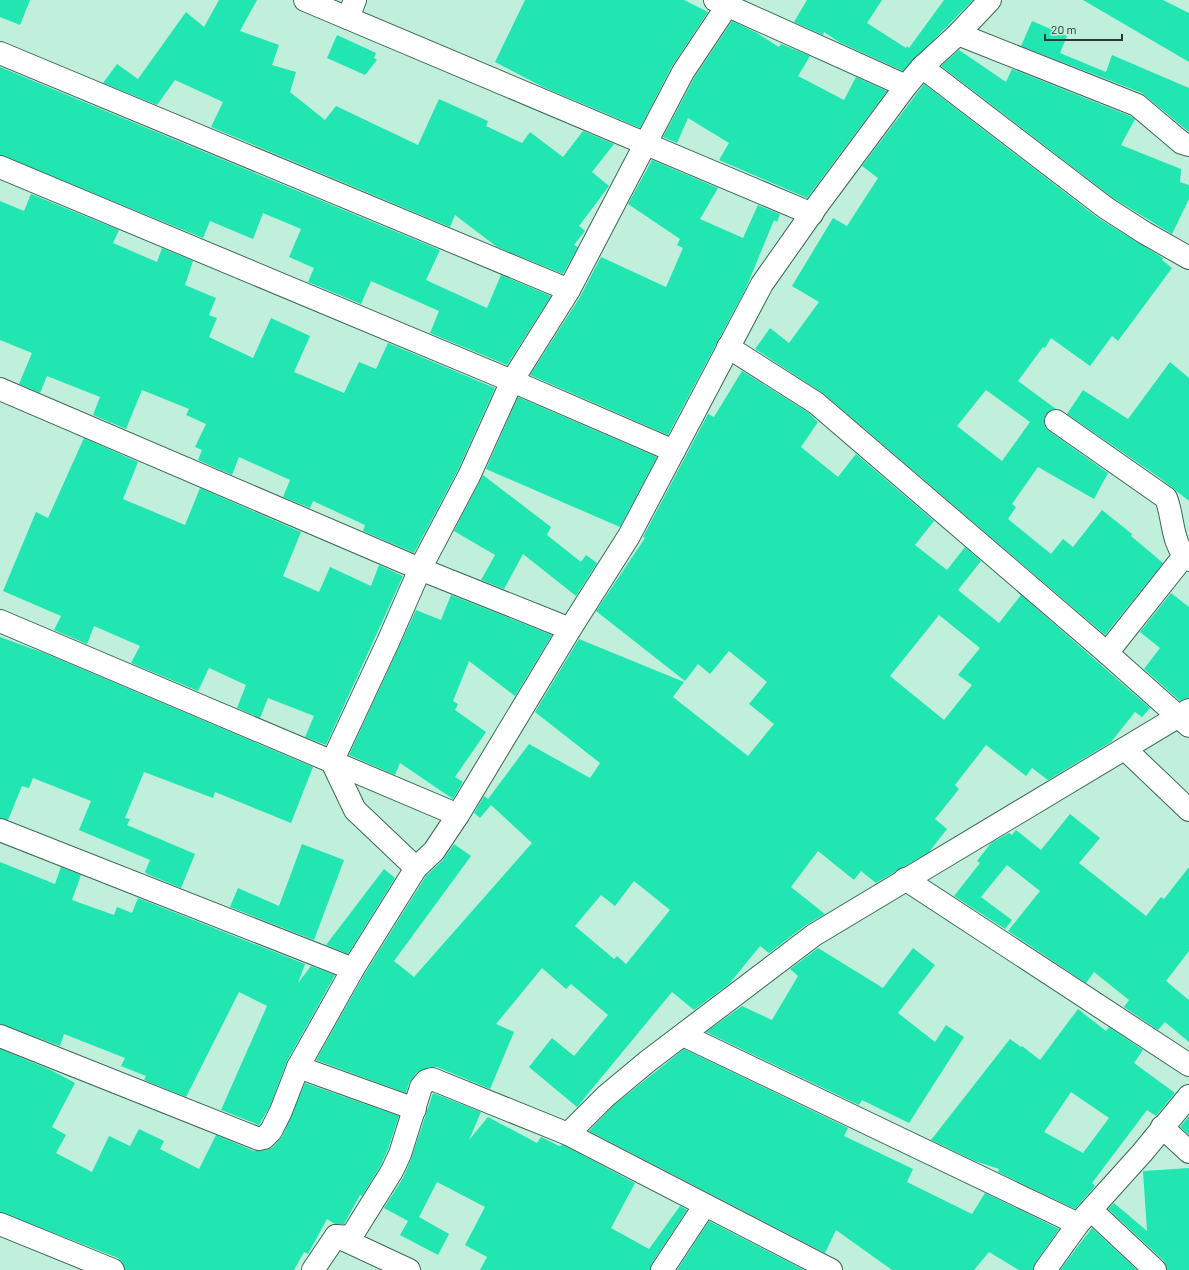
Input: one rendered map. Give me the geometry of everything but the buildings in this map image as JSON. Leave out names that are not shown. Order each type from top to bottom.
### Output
[{"type":"street","points":[[305,0],[352,9],[645,145],[812,214]]},
{"type":"street","points":[[0,1036],[259,1139],[264,1138],[271,1131],[281,1111],[298,1067],[353,969],[416,868],[434,851],[458,814],[570,629],[629,536],[762,284],[906,86],[922,67],[958,34],[990,0]]},
{"type":"street","points":[[332,762],[420,569],[469,476],[512,381],[570,290],[683,72],[725,2],[906,86]]},
{"type":"street","points":[[958,34],[1137,105],[1182,143],[1189,145]]},
{"type":"street","points":[[0,53],[570,290]]},
{"type":"street","points":[[922,67],[1106,208],[1144,233],[1189,258]]},
{"type":"street","points":[[0,167],[512,381],[674,451]]},
{"type":"street","points":[[568,1134],[606,1096],[814,935],[905,879],[1126,749],[1186,718],[1107,653],[816,403],[728,347]]},
{"type":"street","points":[[0,389],[420,569],[570,629]]},
{"type":"street","points":[[1056,421],[1166,498],[1170,507],[1174,536],[1187,558],[1107,653]]},
{"type":"street","points":[[0,621],[458,814]]},
{"type":"street","points":[[1126,749],[1189,810]]},
{"type":"street","points":[[332,762],[355,810],[416,868]]},
{"type":"street","points":[[0,830],[353,969]]},
{"type":"street","points":[[905,879],[1189,1065]]},
{"type":"street","points":[[683,1035],[1084,1217],[1155,1270]]},
{"type":"street","points":[[298,1067],[415,1110]]},
{"type":"street","points":[[336,1236],[351,1237],[392,1171],[400,1154],[421,1087],[426,1081],[432,1079],[568,1134],[831,1270]]},
{"type":"street","points":[[1045,1270],[1084,1217],[1189,1096]]},
{"type":"street","points":[[1162,1127],[1189,1152]]},
{"type":"street","points":[[662,1270],[705,1205]]},
{"type":"street","points":[[0,1224],[113,1270]]},
{"type":"street","points":[[313,1270],[336,1236]]},
{"type":"street","points":[[336,1236],[409,1270]]}]
